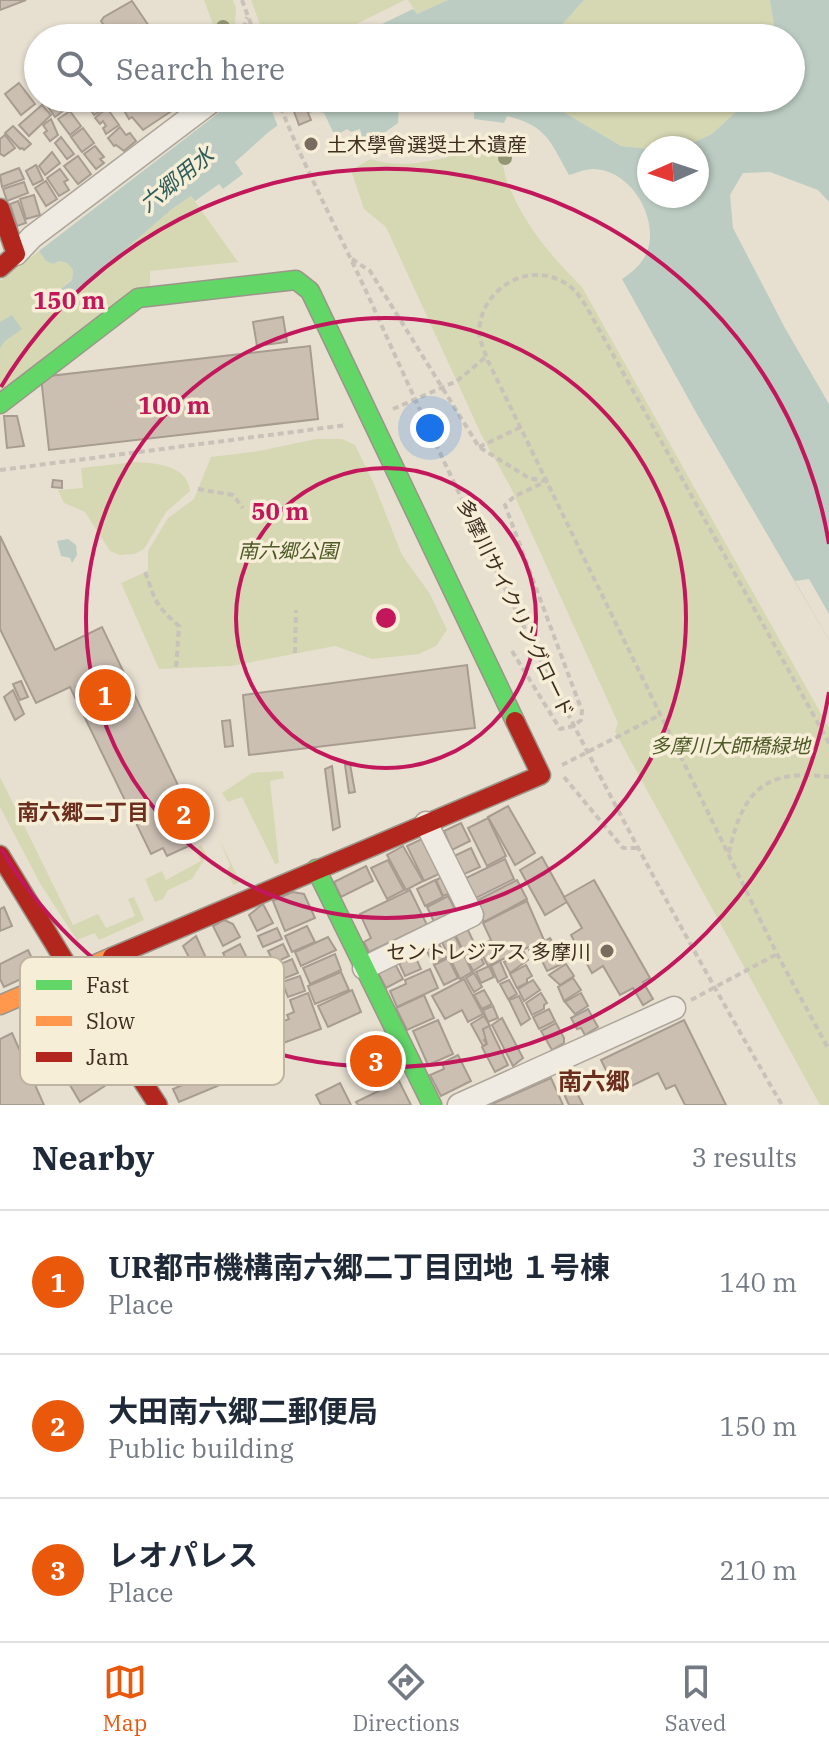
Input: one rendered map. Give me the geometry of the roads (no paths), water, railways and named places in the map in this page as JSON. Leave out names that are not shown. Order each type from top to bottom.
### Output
[{"type":"street","points":[[8,261],[32,237],[197,112]]},
{"type":"street","points":[[0,208],[8,261]]},
{"type":"street","points":[[0,404],[138,298],[296,280],[310,291],[541,775],[110,957]]},
{"type":"street","points":[[364,968],[472,915],[426,823]]},
{"type":"street","points":[[0,855],[62,957]]},
{"type":"street","points":[[316,869],[432,1105]]},
{"type":"street","points":[[0,1005],[20,996]]},
{"type":"street","points":[[459,1105],[683,1004]]},
{"type":"street","points":[[145,1085],[158,1105]]},
{"type":"water","points":[[448,0],[584,0],[563,24],[382,24],[413,9],[417,14]]},
{"type":"water","points":[[770,0],[829,0],[829,202],[818,190],[770,172],[743,173],[730,195],[733,228],[829,404],[829,640],[622,279],[633,271],[647,252],[649,225],[644,208],[709,208],[708,136],[736,112],[805,112],[805,24],[774,24]]},
{"type":"water","name":"六郷用水","points":[[220,112],[294,112],[295,115],[271,130],[235,162],[243,174],[223,189],[219,184],[195,201],[191,196],[172,209],[53,312],[44,302],[72,280],[73,270],[67,263],[46,261],[39,251]]},
{"type":"water","points":[[320,112],[399,112],[398,123],[370,143],[362,137],[360,129],[351,132],[347,129],[335,136],[324,113]]},
{"type":"water","points":[[474,112],[563,112],[621,146],[637,148],[637,195],[619,177],[606,171],[590,169],[569,175],[546,136],[531,125],[507,116],[504,123],[474,119]]},
{"type":"water","points":[[12,315],[22,329],[0,348],[0,322]]},
{"type":"water","points":[[68,539],[76,545],[77,555],[72,563],[70,558],[61,556],[57,541]]},
{"type":"place","name":"土木學會選奨土木遺産","points":[[311,144]]},
{"type":"place","name":"UR都市機構南六郷二丁目団地 １号棟","points":[[105,695]]},
{"type":"place","name":"大田南六郷二郵便局","points":[[184,814]]},
{"type":"place","name":"セントレジアス 多摩川","points":[[607,951]]},
{"type":"place","name":"レオパレス","points":[[376,1061]]},
{"type":"district","name":"南六郷二丁目","points":[[83,811]]},
{"type":"district","name":"南六郷","points":[[594,1081]]},
{"type":"park label","name":"南六郷公園","points":[[288,550]]},
{"type":"park label","name":"多摩川大師橋緑地","points":[[730,745]]}]
